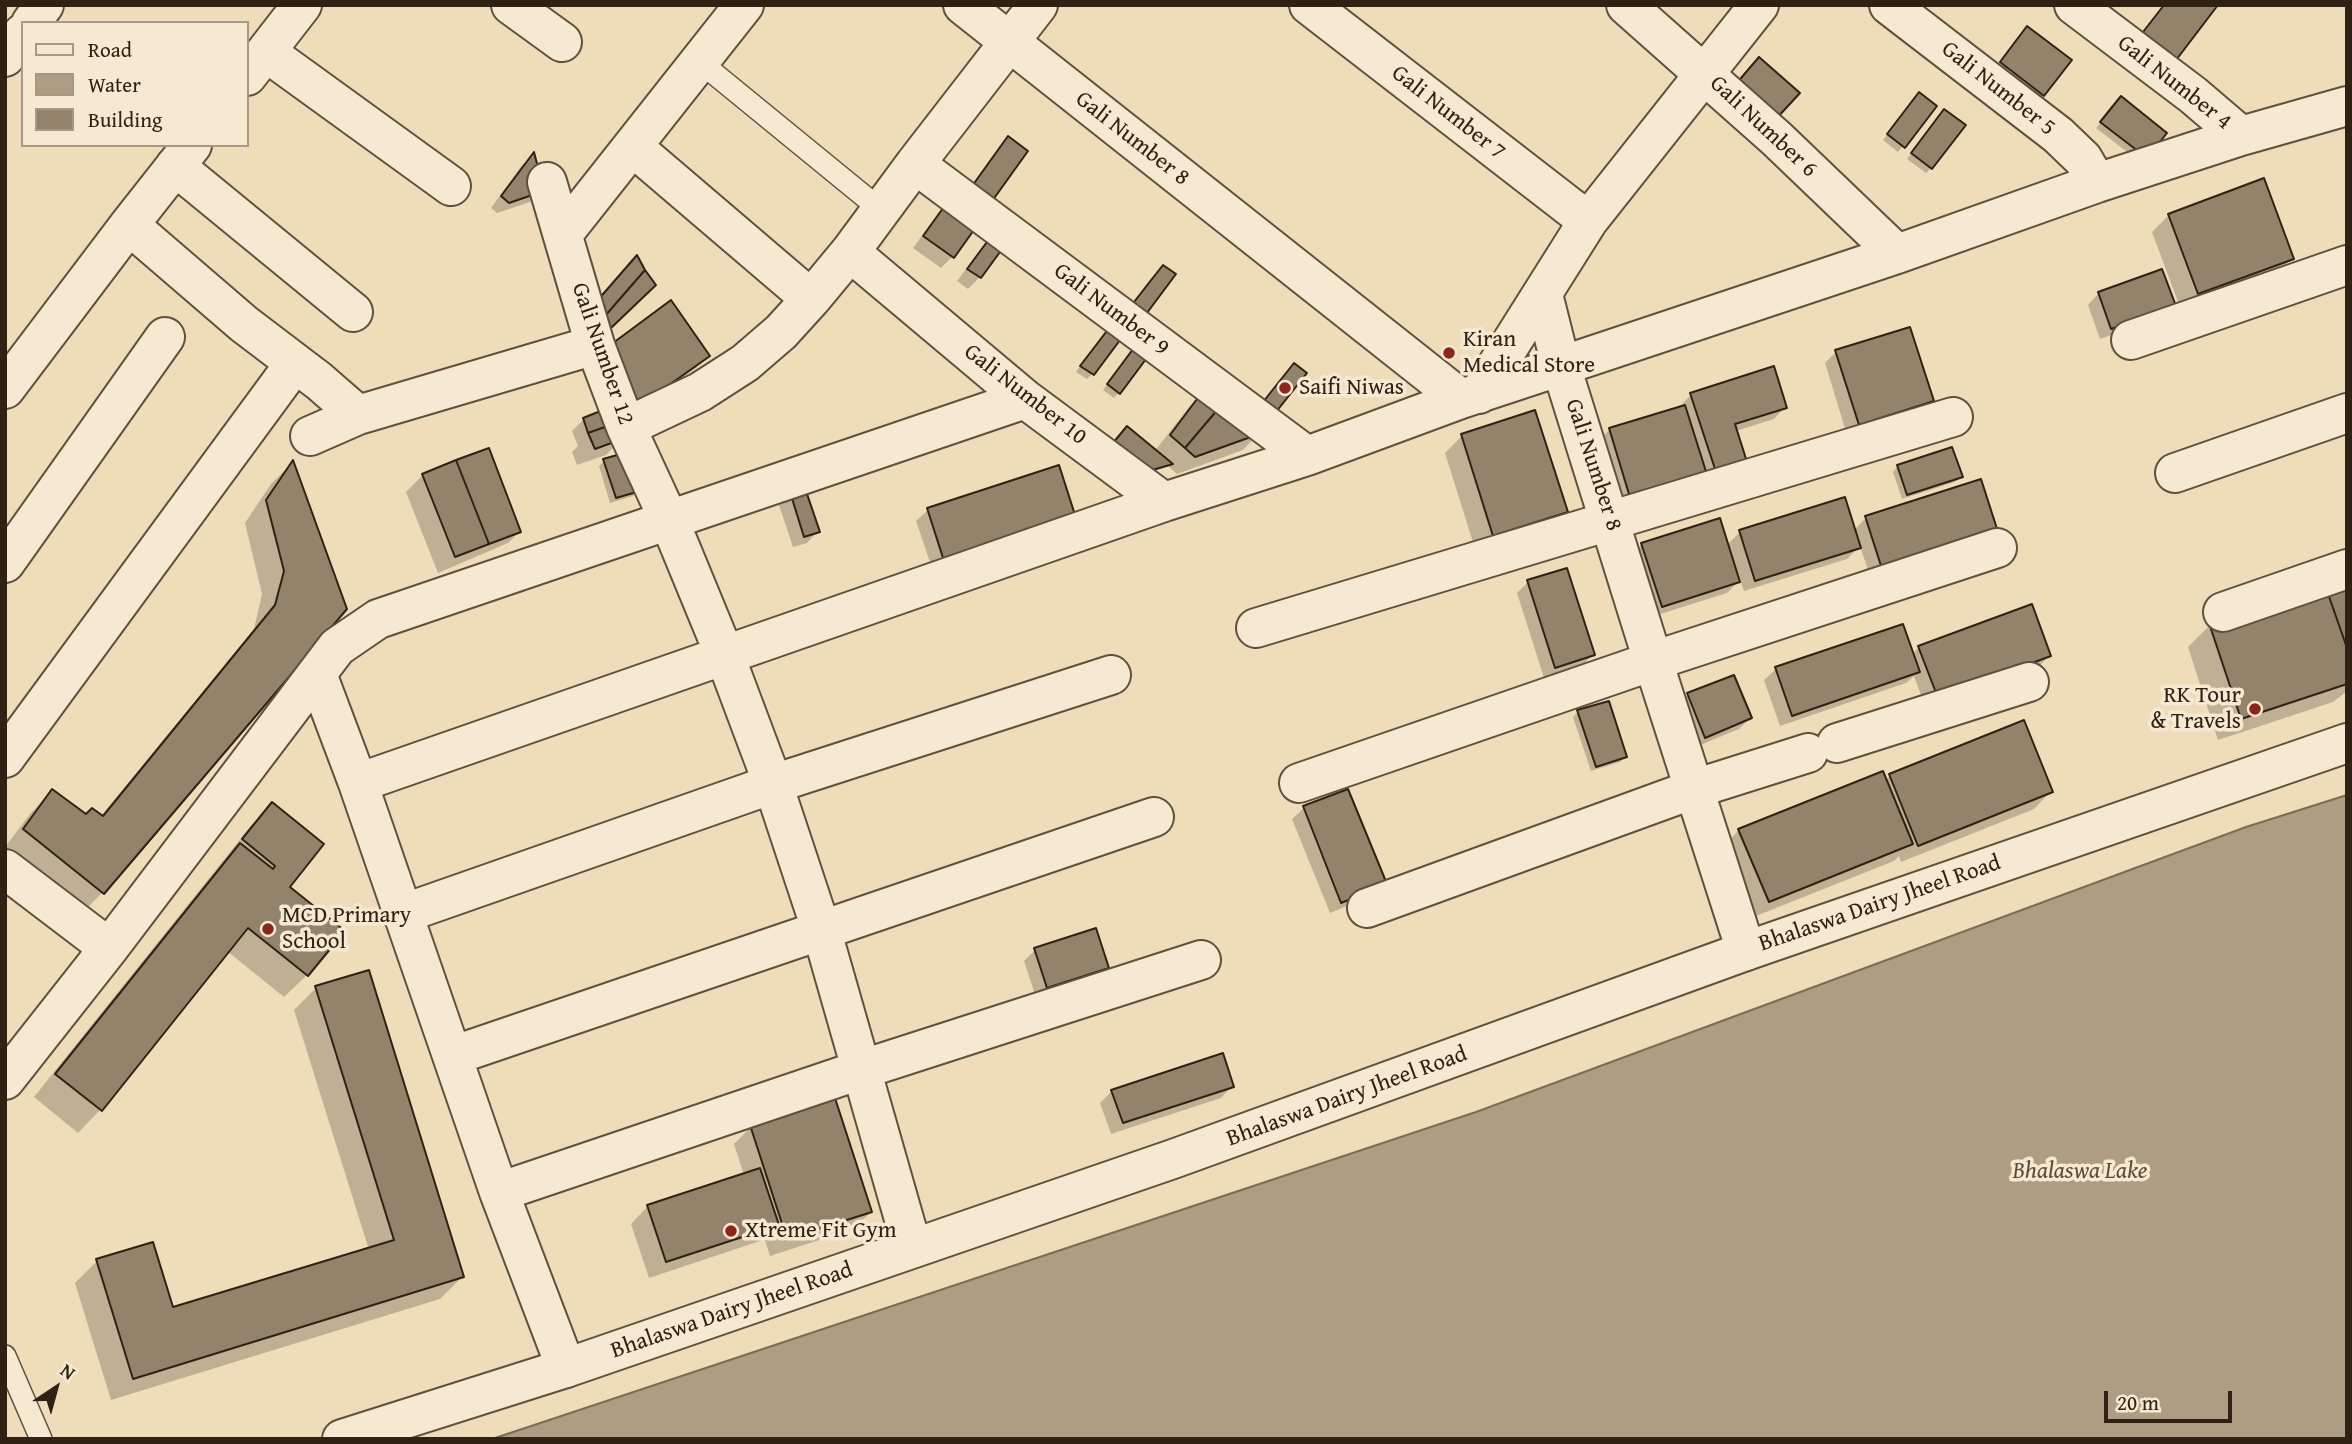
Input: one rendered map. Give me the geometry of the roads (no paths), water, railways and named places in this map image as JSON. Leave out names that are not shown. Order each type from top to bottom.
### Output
[{"type":"street","points":[[32,21],[44,5]]},
{"type":"street","points":[[302,5],[257,64],[451,187]]},
{"type":"street","points":[[511,5],[562,42]]},
{"type":"street","points":[[563,234],[744,5]]},
{"type":"street","name":"Gali Number 8","points":[[963,5],[1470,397]]},
{"type":"street","points":[[626,427],[700,392],[746,363],[780,332],[850,252],[1038,5]]},
{"type":"street","name":"Gali Number 7","points":[[1309,5],[1588,221]]},
{"type":"street","name":"Gali Number 6","points":[[1626,5],[1777,139],[1896,254]]},
{"type":"street","points":[[1470,397],[1543,294],[1588,221],[1759,5]]},
{"type":"street","name":"Gali Number 5","points":[[1889,5],[2058,135],[2083,159],[2097,183]]},
{"type":"street","name":"Gali Number 4","points":[[2074,5],[2193,95],[2241,136]]},
{"type":"street","points":[[5,57],[21,36]]},
{"type":"street","points":[[358,783],[1164,502],[1307,456],[1470,397],[1896,254],[2097,183],[2241,136],[2347,106]]},
{"type":"street","points":[[633,147],[811,299]]},
{"type":"street","points":[[5,389],[184,156],[353,312]]},
{"type":"street","name":"Gali Number 9","points":[[915,164],[1307,456]]},
{"type":"street","name":"Gali Number 12","points":[[547,182],[595,345],[626,427],[669,520],[725,656],[773,784],[822,932],[912,1247]]},
{"type":"street","points":[[129,225],[244,324],[319,381],[358,415]]},
{"type":"street","name":"Gali Number 10","points":[[850,252],[1025,399],[1164,502]]},
{"type":"street","points":[[2131,340],[2347,265]]},
{"type":"street","name":"Gali Number 8","points":[[1543,294],[1561,366],[1746,951]]},
{"type":"street","points":[[5,563],[165,337]]},
{"type":"street","points":[[310,436],[358,415],[595,345]]},
{"type":"street","points":[[5,758],[295,363]]},
{"type":"street","points":[[9,1067],[109,948],[337,647],[379,619],[1025,399]]},
{"type":"street","points":[[2175,473],[2347,413]]},
{"type":"street","points":[[1256,628],[1953,417]]},
{"type":"street","points":[[1299,783],[1653,661],[1997,548]]},
{"type":"street","points":[[2223,612],[2347,569]]},
{"type":"street","points":[[317,674],[358,783],[499,1192],[566,1368]]},
{"type":"street","points":[[402,914],[773,784],[1111,675]]},
{"type":"street","points":[[1367,908],[1694,789],[2029,682]]},
{"type":"street","name":"Bhalaswa Dairy Jheel Road","points":[[342,1439],[566,1368],[1347,1097],[1746,951],[2347,743]]},
{"type":"street","points":[[452,1056],[1154,817]]},
{"type":"street","points":[[5,869],[109,948]]},
{"type":"street","points":[[499,1192],[860,1070],[1201,960]]},
{"type":"lane","points":[[700,62],[881,210]]},
{"type":"lane","points":[[5,1356],[41,1439]]},
{"type":"water","name":"Bhalaswa Lake","points":[[2347,795],[2347,1439],[492,1439],[1476,1112],[2246,827]]},
{"type":"place","name":"Kiran Medical Store","points":[[1449,353]]},
{"type":"place","name":"Saifi Niwas","points":[[1285,388]]},
{"type":"place","name":"RK Tour & Travels","points":[[2255,709]]},
{"type":"place","name":"MCD Primary School","points":[[268,929]]},
{"type":"place","name":"Xtreme Fit Gym","points":[[731,1231]]}]
